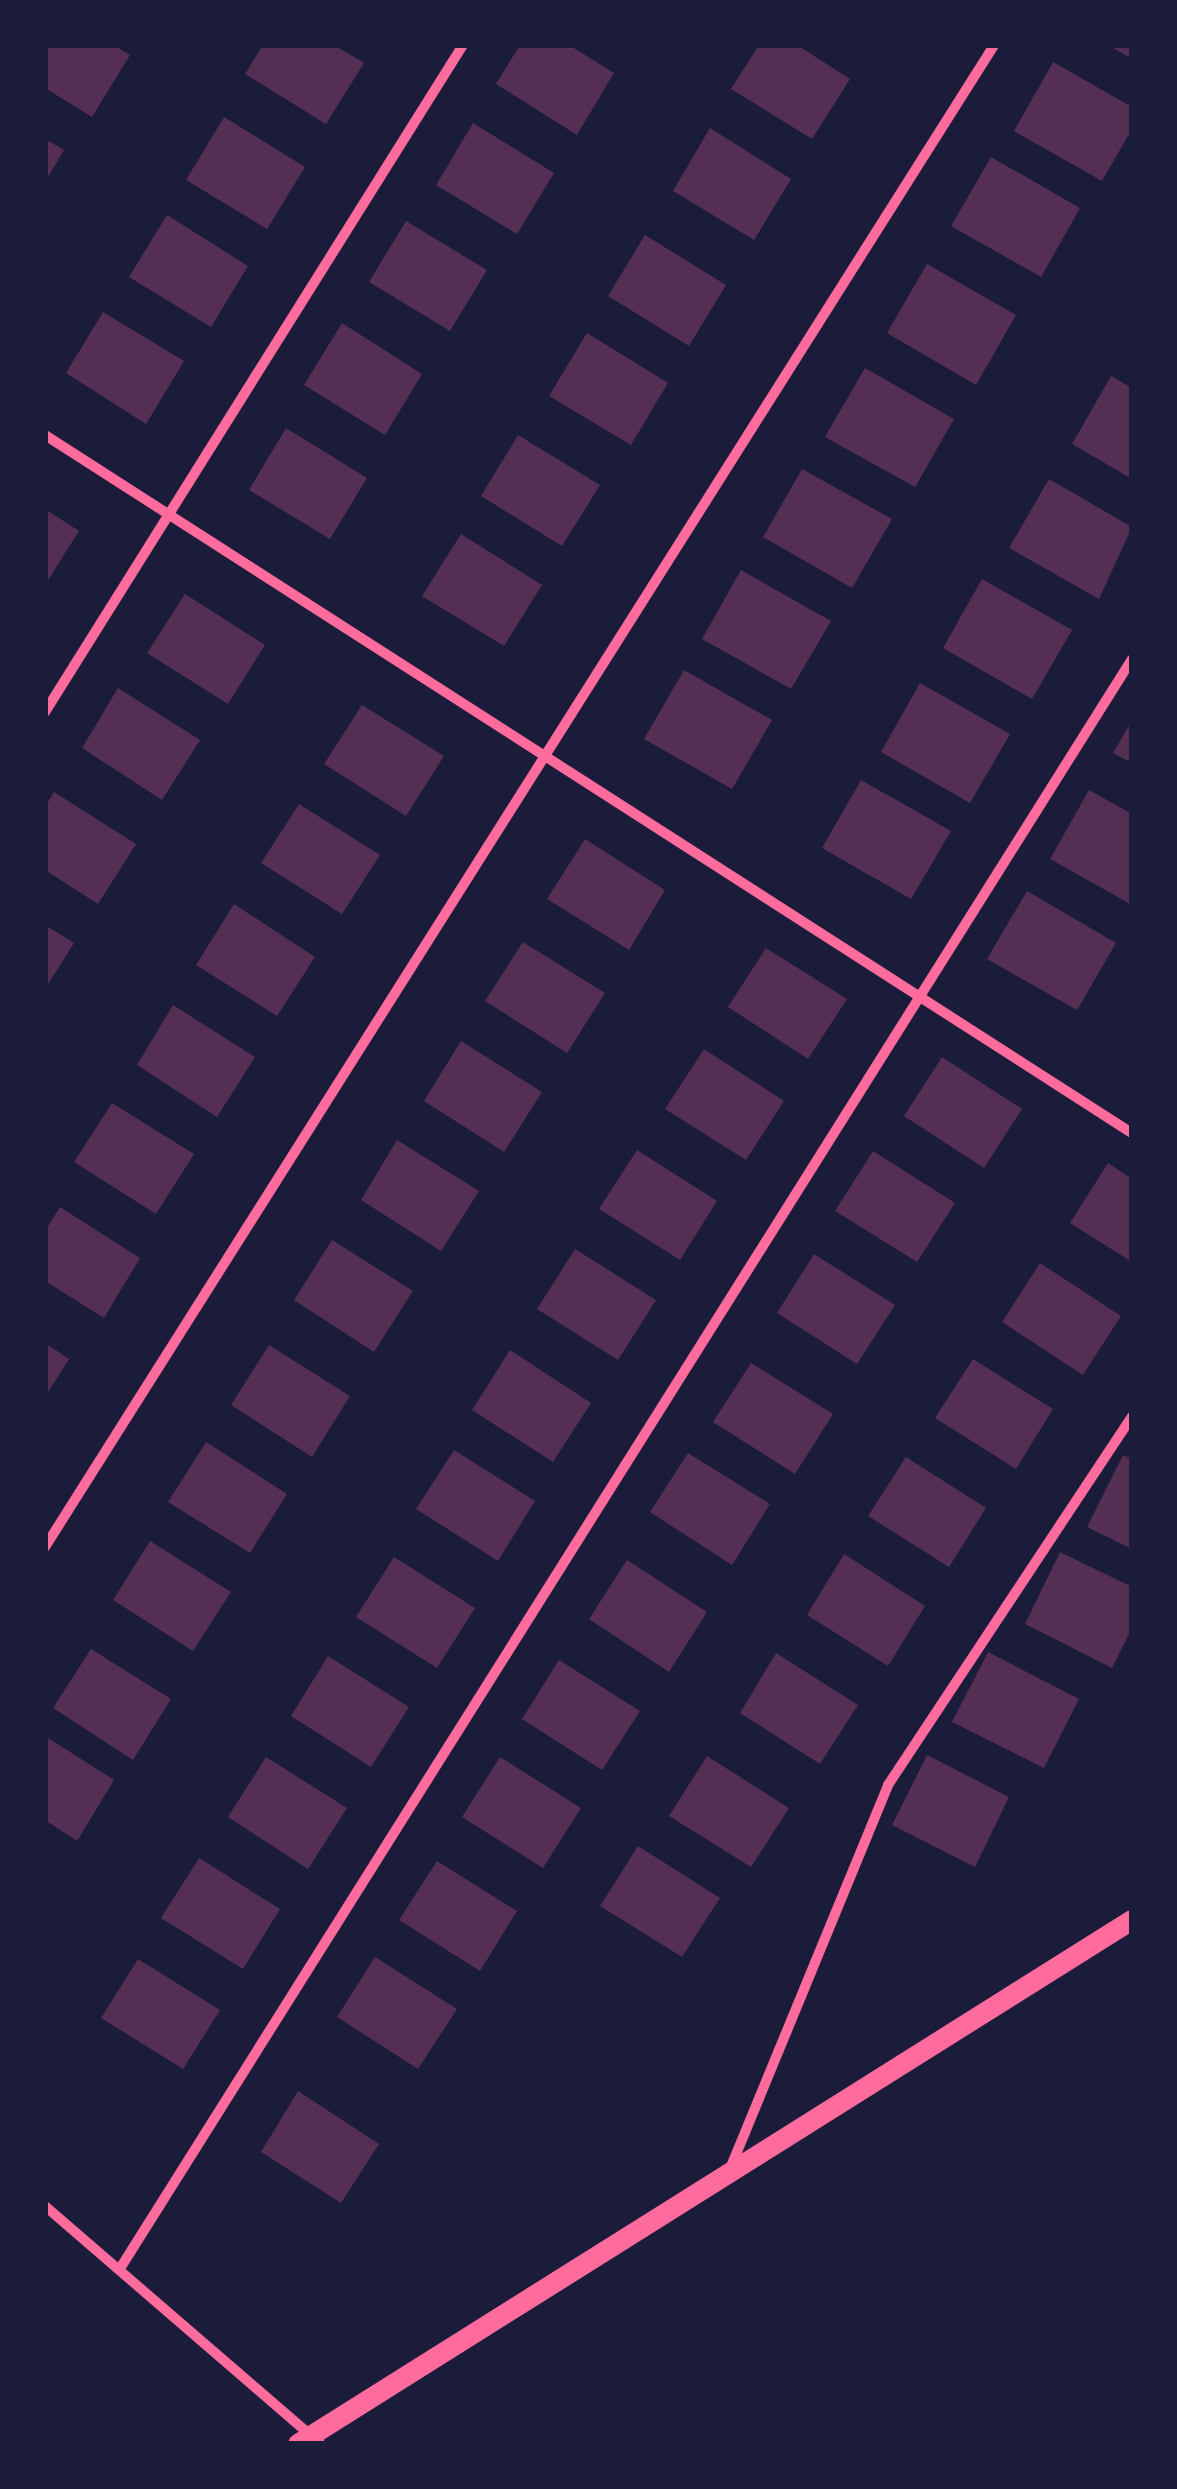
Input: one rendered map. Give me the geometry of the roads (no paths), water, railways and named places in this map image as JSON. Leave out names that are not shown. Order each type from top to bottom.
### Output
[{"type":"main road","points":[[310,2441],[732,2164],[1132,1920]]},
{"type":"street","points":[[45,712],[463,45]]},
{"type":"street","points":[[45,1548],[539,752],[994,45]]},
{"type":"street","points":[[45,435],[1132,1133]]},
{"type":"street","points":[[121,2267],[924,999],[1132,658]]},
{"type":"street","points":[[732,2164],[888,1785],[1132,1417]]},
{"type":"street","points":[[45,2206],[121,2267],[310,2441]]}]
